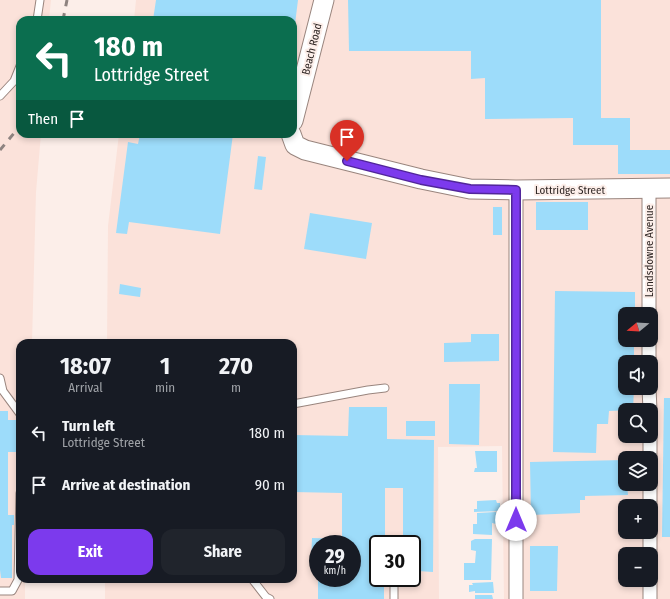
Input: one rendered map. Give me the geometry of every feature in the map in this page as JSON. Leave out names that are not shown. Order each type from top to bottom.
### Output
[{"type":"street","name":"Beach Road","points":[[297,105],[324,0]]},
{"type":"street","name":"Lottridge Street","points":[[293,138],[295,145],[305,150],[421,180],[470,189],[516,190],[670,188]]},
{"type":"street","name":"Landsdowne Avenue","points":[[649,189],[649,307]]},
{"type":"street","points":[[516,190],[516,599]]},
{"type":"street","points":[[650,587],[650,599]]},
{"type":"lane","points":[[38,16],[40,0]]},
{"type":"lane","points":[[0,96],[14,81],[16,76]]},
{"type":"lane","points":[[0,378],[3,391],[16,409]]},
{"type":"lane","points":[[297,403],[385,388]]},
{"type":"lane","points":[[0,592],[12,591],[16,583]]},
{"type":"lane","points":[[255,583],[266,597],[270,599]]},
{"type":"lane","points":[[394,587],[394,599]]},
{"type":"shaded area","points":[[0,0],[51,0],[49,16],[16,16],[16,138],[41,138],[36,192],[32,339],[16,339],[16,583],[25,583],[25,599],[0,599]]},
{"type":"shaded area","points":[[136,0],[670,0],[670,599],[504,599],[502,446],[438,447],[439,599],[105,599],[105,583],[297,583],[297,339],[107,339],[108,226],[119,138],[297,138],[297,16],[134,16]]},
{"type":"building","points":[[156,0],[298,0],[296,16],[154,16]]},
{"type":"building","points":[[348,0],[601,0],[601,118],[630,118],[630,150],[670,150],[670,174],[618,174],[618,145],[573,145],[573,118],[485,119],[485,78],[471,79],[471,51],[349,51]]},
{"type":"building","points":[[139,138],[232,138],[220,234],[129,222],[127,234],[116,233],[128,142],[138,144]]},
{"type":"building","points":[[258,156],[266,157],[262,190],[254,189]]},
{"type":"building","points":[[536,202],[588,202],[588,230],[536,230]]},
{"type":"building","points":[[493,207],[502,207],[502,235],[493,235]]},
{"type":"building","points":[[310,213],[372,223],[366,259],[304,249]]},
{"type":"building","points":[[120,284],[141,288],[140,297],[119,294]]},
{"type":"building","points":[[555,291],[635,292],[635,307],[618,307],[618,347],[634,347],[634,355],[618,355],[618,395],[634,395],[633,403],[618,403],[618,411],[609,411],[608,424],[597,424],[596,453],[553,452]]},
{"type":"building","points":[[471,334],[499,334],[499,361],[444,362],[444,343],[471,342]]},
{"type":"building","points":[[449,384],[480,384],[479,445],[449,444]]},
{"type":"building","points":[[664,398],[670,398],[670,537],[662,537]]},
{"type":"building","points":[[349,407],[387,407],[387,439],[434,440],[433,572],[421,571],[421,535],[403,535],[403,488],[385,488],[385,535],[369,535],[369,587],[384,587],[384,599],[318,599],[318,587],[361,587],[361,535],[342,535],[342,493],[297,492],[297,435],[348,436]]},
{"type":"building","points":[[0,411],[8,411],[8,420],[16,420],[16,452],[8,452],[8,515],[14,515],[14,525],[12,525],[12,578],[1,578]]},
{"type":"building","points":[[406,421],[435,421],[435,436],[406,436]]},
{"type":"building","points":[[475,451],[497,451],[497,472],[474,472],[475,468],[477,468]]},
{"type":"building","points":[[618,460],[618,491],[628,491],[628,495],[585,496],[585,500],[580,500],[580,513],[531,515],[530,462]]},
{"type":"building","points":[[496,500],[497,503],[500,503],[500,511],[474,512],[474,509],[477,509],[477,501]]},
{"type":"building","points":[[496,512],[496,524],[492,523],[492,535],[473,534],[473,524],[477,524],[477,513]]},
{"type":"building","points":[[475,539],[492,539],[491,580],[464,580],[464,563],[475,563],[476,551],[471,550],[471,541]]},
{"type":"building","points":[[530,546],[558,546],[557,591],[530,591]]},
{"type":"building","points":[[493,582],[494,593],[475,593],[475,591],[469,592],[469,585],[473,585],[472,583]]},
{"type":"building","points":[[475,595],[492,595],[493,599],[475,599]]},
{"type":"railway","points":[[64,16],[67,0]]},
{"type":"railway","points":[[0,150],[16,131]]},
{"type":"route","points":[[347,161],[421,180],[470,189],[516,190],[516,520]]}]
